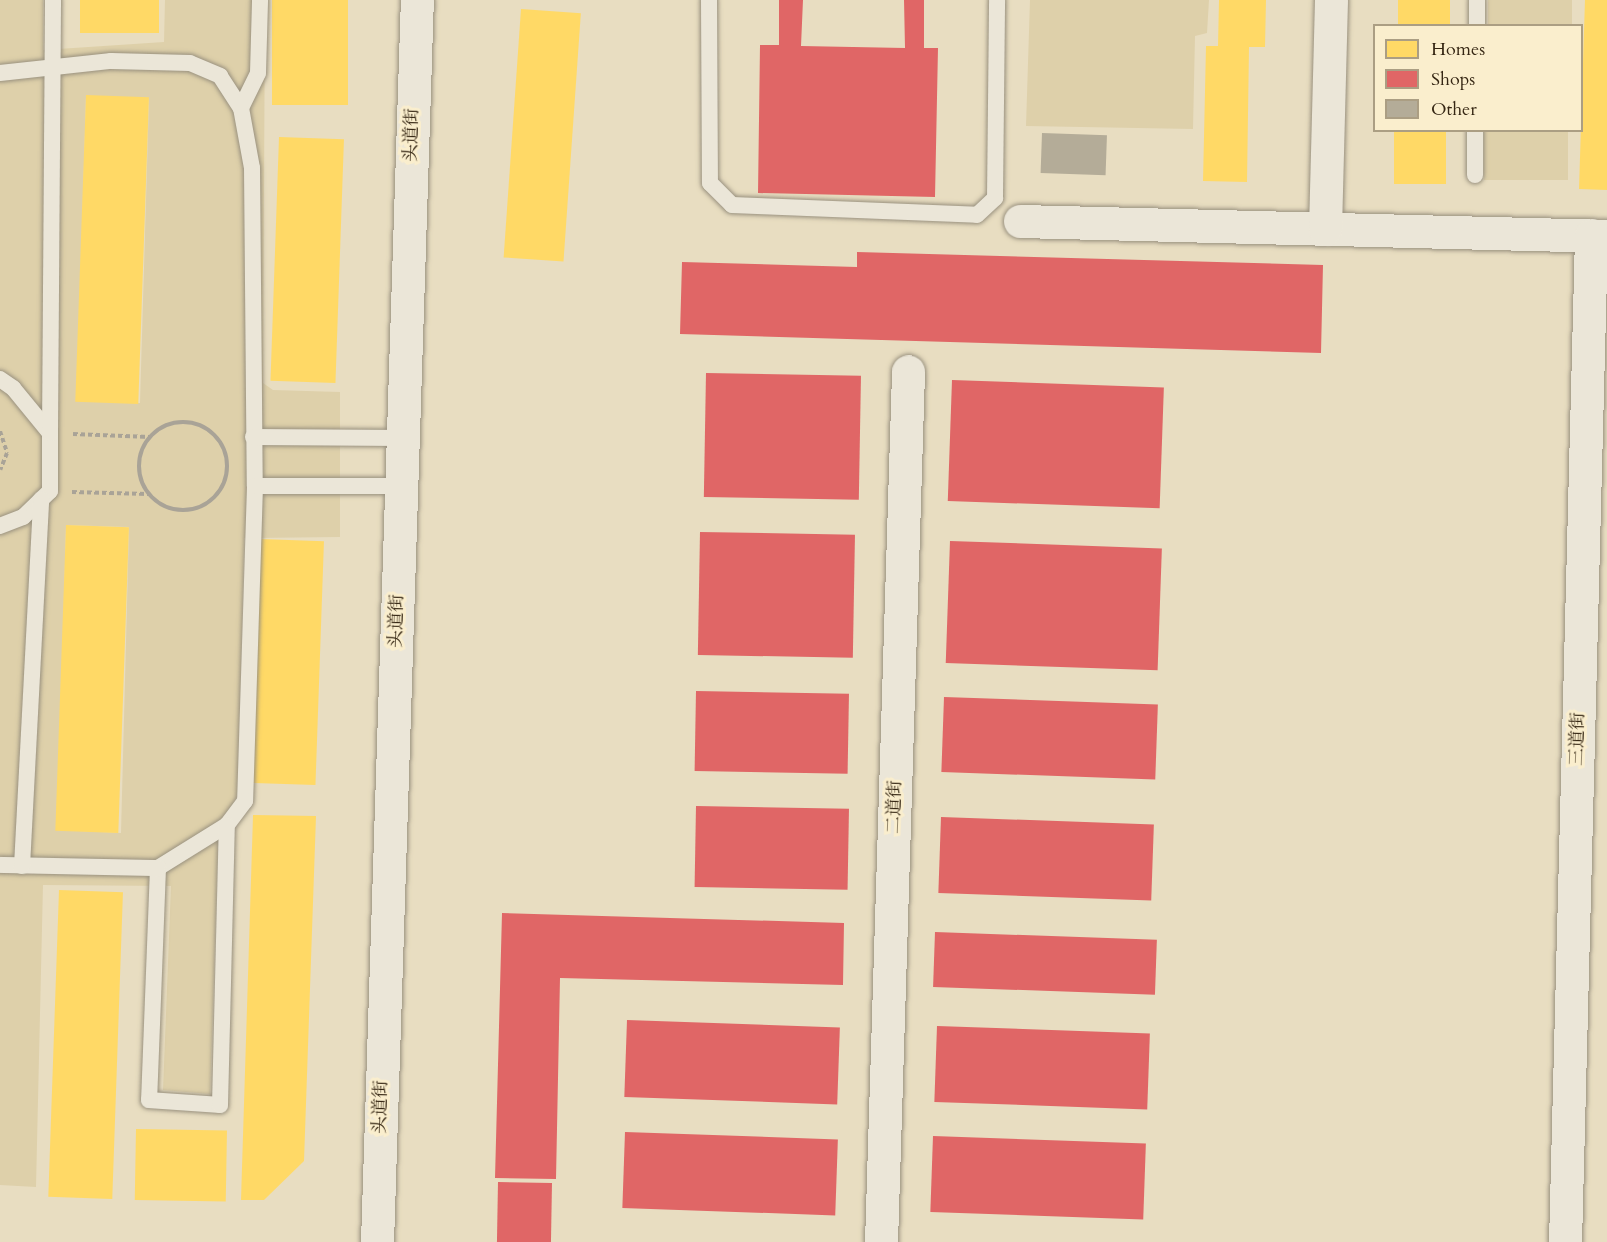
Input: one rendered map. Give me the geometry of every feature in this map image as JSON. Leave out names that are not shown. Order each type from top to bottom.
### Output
[{"type":"street","name":"头道街","points":[[377,1242],[417,0]]},
{"type":"street","points":[[1325,229],[1331,0]]},
{"type":"street","points":[[1020,221],[1599,236]]},
{"type":"street","name":"三道街","points":[[1565,1242],[1599,236]]},
{"type":"street","name":"二道街","points":[[881,1242],[908,371]]},
{"type":"lane","points":[[22,866],[50,433],[53,0]]},
{"type":"lane","points":[[241,108],[258,73],[260,0]]},
{"type":"lane","points":[[709,0],[710,183],[732,205],[977,215],[995,198],[997,0]]},
{"type":"lane","points":[[1477,0],[1477,24]]},
{"type":"lane","points":[[0,73],[111,61],[190,63],[220,76],[241,108],[252,168],[255,486],[245,801],[227,825],[158,868],[0,865]]},
{"type":"lane","points":[[1474,175],[1475,132]]},
{"type":"lane","points":[[0,379],[13,388],[50,433]]},
{"type":"lane","points":[[253,437],[403,438]]},
{"type":"lane","points":[[255,486],[401,486]]},
{"type":"lane","points":[[0,526],[23,517],[46,495]]},
{"type":"lane","points":[[158,868],[149,1100],[220,1105],[227,825]]},
{"type":"path","points":[[50,433],[150,437],[176,423],[203,427],[223,447],[227,474],[213,499],[188,510],[160,504],[148,494],[139,465],[150,437]]},
{"type":"path","points":[[0,431],[7,453],[0,470]]},
{"type":"path","points":[[46,495],[148,494]]},
{"type":"shaded area","points":[[0,0],[43,0],[43,50],[164,42],[165,0],[265,0],[263,383],[273,390],[340,392],[340,537],[244,538],[238,792],[218,846],[210,1094],[163,1090],[171,886],[43,885],[36,1187],[0,1185]],"holes":[[[86,96],[149,98],[140,403],[77,401]],[[66,525],[129,527],[121,833],[58,830]]]},
{"type":"shaded area","points":[[1030,0],[1209,0],[1207,33],[1195,36],[1193,129],[1026,126]]},
{"type":"shaded area","points":[[1488,0],[1572,0],[1572,24],[1488,24]]},
{"type":"shaded area","points":[[1484,132],[1568,132],[1568,180],[1484,180]]},
{"type":"building: Homes","points":[[80,0],[159,0],[159,33],[80,33]]},
{"type":"building: Homes","points":[[272,0],[348,0],[348,105],[272,105]]},
{"type":"building: Homes","points":[[1219,0],[1266,0],[1265,47],[1249,47],[1247,182],[1203,181],[1206,46],[1218,46]]},
{"type":"building: Homes","points":[[1398,0],[1450,0],[1450,24],[1398,24]]},
{"type":"building: Homes","points":[[1585,0],[1607,0],[1607,190],[1579,189],[1581,132],[1583,132]]},
{"type":"building: Homes","points":[[521,9],[581,13],[563,262],[504,257]]},
{"type":"building: Homes","points":[[86,95],[149,97],[138,404],[75,402]]},
{"type":"building: Homes","points":[[1394,132],[1446,132],[1446,184],[1394,184]]},
{"type":"building: Homes","points":[[279,137],[344,139],[335,383],[270,381]]},
{"type":"building: Homes","points":[[66,525],[129,527],[118,833],[55,831]]},
{"type":"building: Homes","points":[[260,539],[324,541],[315,785],[251,783]]},
{"type":"building: Homes","points":[[253,815],[316,816],[304,1161],[264,1200],[241,1200]]},
{"type":"building: Homes","points":[[59,890],[123,892],[112,1199],[48,1197]]},
{"type":"building: Homes","points":[[136,1129],[227,1131],[226,1202],[135,1200]]},
{"type":"building: Shops","points":[[779,0],[803,0],[801,46],[905,48],[904,0],[924,0],[924,48],[938,48],[935,197],[758,193],[760,45],[779,45]]},
{"type":"building: Shops","points":[[857,252],[1323,265],[1321,353],[680,334],[682,262],[857,267]]},
{"type":"building: Shops","points":[[706,373],[861,376],[859,500],[704,497]]},
{"type":"building: Shops","points":[[952,380],[1164,387],[1160,508],[948,501]]},
{"type":"building: Shops","points":[[700,532],[855,535],[853,658],[698,655]]},
{"type":"building: Shops","points":[[950,541],[1162,548],[1158,670],[946,663]]},
{"type":"building: Shops","points":[[696,691],[849,694],[848,774],[695,771]]},
{"type":"building: Shops","points":[[944,697],[1158,704],[1155,779],[941,772]]},
{"type":"building: Shops","points":[[696,806],[849,809],[848,890],[695,887]]},
{"type":"building: Shops","points":[[941,817],[1154,824],[1151,900],[938,893]]},
{"type":"building: Shops","points":[[502,913],[844,923],[843,985],[560,978],[556,1179],[495,1178]]},
{"type":"building: Shops","points":[[935,932],[1157,940],[1155,995],[933,987]]},
{"type":"building: Shops","points":[[627,1020],[840,1027],[837,1104],[624,1097]]},
{"type":"building: Shops","points":[[937,1026],[1150,1033],[1147,1109],[934,1102]]},
{"type":"building: Shops","points":[[625,1132],[838,1139],[835,1215],[622,1208]]},
{"type":"building: Shops","points":[[933,1136],[1146,1143],[1143,1219],[930,1212]]},
{"type":"building: Shops","points":[[498,1182],[552,1183],[551,1242],[497,1242]]},
{"type":"building: Other","points":[[1042,133],[1107,135],[1106,175],[1041,173]]}]
